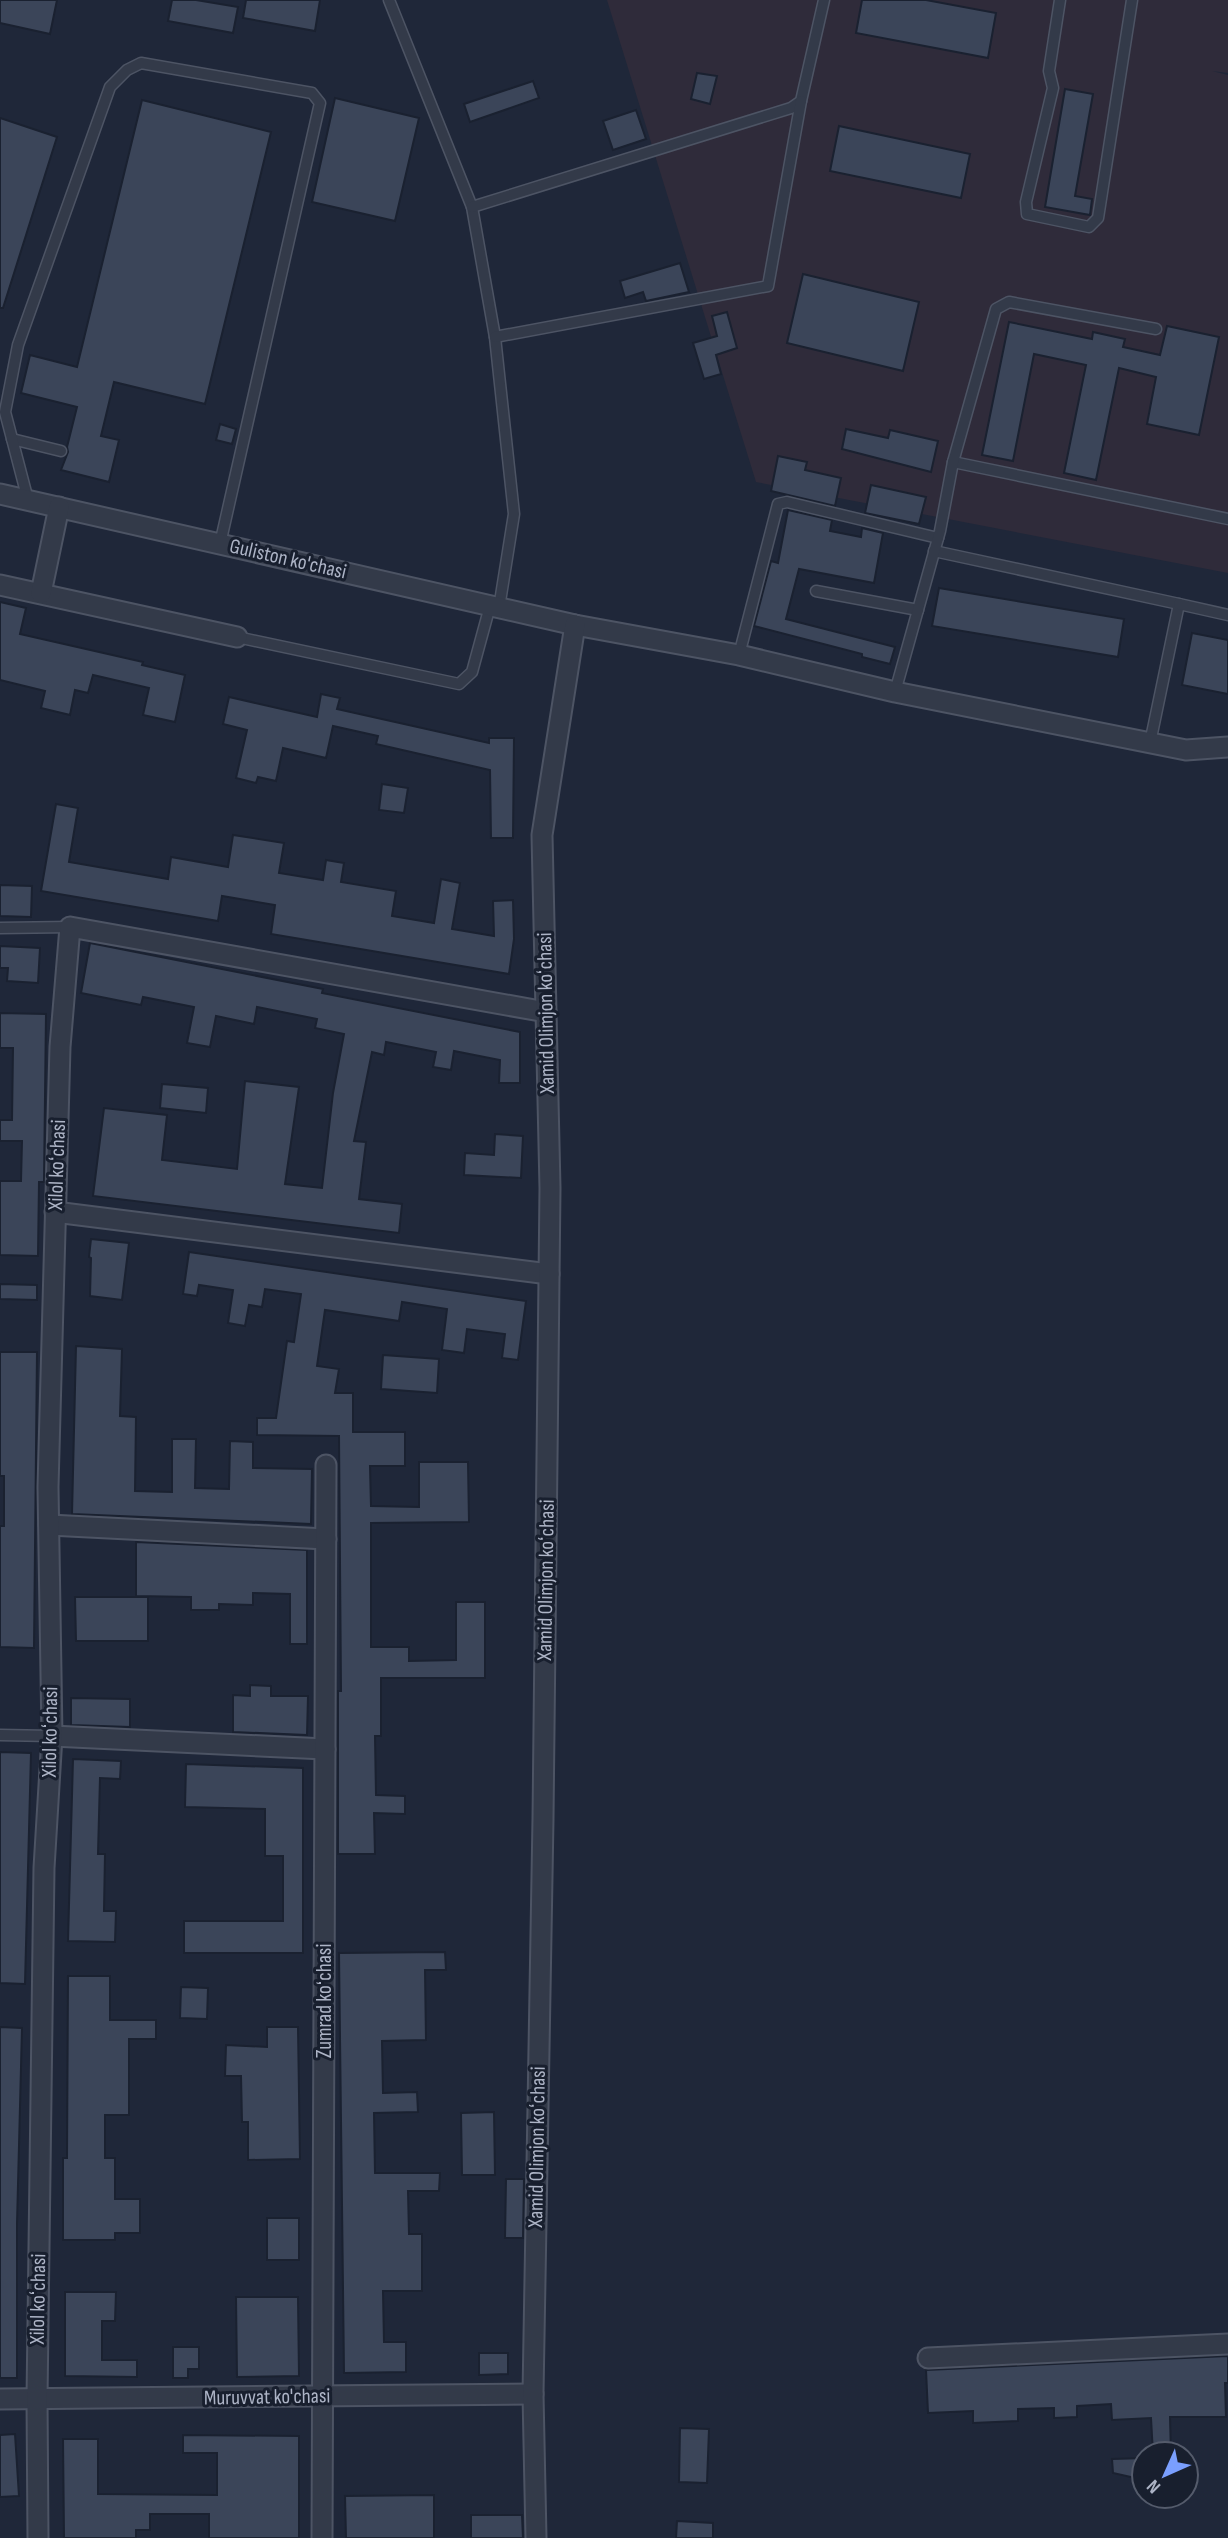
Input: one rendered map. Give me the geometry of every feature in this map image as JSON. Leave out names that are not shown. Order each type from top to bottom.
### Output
[{"type":"street","name":"Guliston ko'chasi","points":[[0,494],[575,625],[739,655],[895,692],[1186,750],[1228,747]]},
{"type":"street","points":[[41,593],[59,507]]},
{"type":"street","points":[[0,584],[237,637]]},
{"type":"street","name":"Xamid Olimjon koʻchasi","points":[[536,2538],[533,2394],[549,1274],[542,835],[575,625]]},
{"type":"street","points":[[70,927],[546,1012]]},
{"type":"street","name":"Xilol koʻchasi","points":[[38,2538],[37,2399],[44,1868],[52,1735],[48,1525],[60,1046],[70,927]]},
{"type":"street","points":[[55,1212],[549,1274]]},
{"type":"street","name":"Zumrad koʻchasi","points":[[322,2538],[326,1465]]},
{"type":"street","points":[[48,1525],[326,1539]]},
{"type":"street","points":[[52,1735],[325,1749]]},
{"type":"street","points":[[928,2358],[1228,2344]]},
{"type":"street","name":"Muruvvat ko'chasi","points":[[0,2399],[533,2394]]},
{"type":"lane","points":[[237,637],[459,684],[472,673],[494,607],[514,514],[495,337],[472,207],[389,0]]},
{"type":"lane","points":[[495,337],[768,286],[801,101],[824,0]]},
{"type":"lane","points":[[1059,0],[1049,71],[1052,88],[1026,202],[1027,214],[1089,227],[1098,218],[1132,0]]},
{"type":"lane","points":[[28,500],[3,414],[18,345],[110,87],[127,70],[141,64],[312,93],[320,103],[220,544]]},
{"type":"lane","points":[[472,207],[791,108],[801,101]]},
{"type":"lane","points":[[895,692],[934,551],[953,462],[996,309],[1009,302],[1156,329]]},
{"type":"lane","points":[[12,439],[61,451]]},
{"type":"lane","points":[[953,462],[1228,519]]},
{"type":"lane","points":[[739,655],[778,504],[787,502],[937,538]]},
{"type":"lane","points":[[934,551],[1228,615]]},
{"type":"lane","points":[[816,591],[918,610]]},
{"type":"lane","points":[[1150,743],[1179,604]]},
{"type":"lane","points":[[0,928],[70,927]]},
{"type":"lane","points":[[0,1735],[52,1735]]},
{"type":"shaded area","points":[[607,0],[1228,0],[1228,73],[1212,71],[1228,75],[1228,573],[756,482]]},
{"type":"building","points":[[0,0],[57,0],[50,34],[0,23]]},
{"type":"building","points":[[172,0],[196,0],[238,7],[233,33],[168,21]]},
{"type":"building","points":[[246,0],[320,0],[315,31],[243,18]]},
{"type":"building","points":[[862,0],[926,0],[996,13],[988,58],[856,33]]},
{"type":"building","points":[[697,73],[717,76],[710,104],[691,99]]},
{"type":"building","points":[[533,81],[539,98],[470,122],[464,104]]},
{"type":"building","points":[[1065,89],[1093,94],[1075,196],[1092,199],[1090,215],[1045,207]]},
{"type":"building","points":[[335,98],[419,118],[395,221],[312,202]]},
{"type":"building","points":[[142,100],[271,132],[205,404],[114,382],[101,436],[119,440],[109,482],[61,470],[68,452],[77,407],[21,393],[30,355],[77,367]]},
{"type":"building","points":[[636,110],[646,139],[613,150],[603,121]]},
{"type":"building","points":[[0,118],[57,137],[3,308],[0,308]]},
{"type":"building","points":[[839,126],[970,154],[961,198],[830,171]]},
{"type":"building","points":[[680,263],[689,292],[646,301],[643,292],[625,298],[620,281]]},
{"type":"building","points":[[803,274],[919,302],[903,371],[787,343]]},
{"type":"building","points":[[727,312],[737,348],[716,355],[721,374],[704,379],[693,343],[717,336],[712,316]]},
{"type":"building","points":[[1009,322],[1092,339],[1093,332],[1125,339],[1123,347],[1160,355],[1167,326],[1219,337],[1199,435],[1147,424],[1156,377],[1119,368],[1096,480],[1064,473],[1086,365],[1034,354],[1013,461],[982,455]]},
{"type":"building","points":[[220,424],[236,429],[232,444],[216,440]]},
{"type":"building","points":[[846,429],[888,438],[890,430],[938,441],[931,472],[842,449]]},
{"type":"building","points":[[778,456],[807,462],[805,470],[841,478],[835,506],[771,491]]},
{"type":"building","points":[[871,485],[926,497],[919,524],[865,513]]},
{"type":"building","points":[[788,510],[832,520],[830,531],[861,537],[862,528],[883,533],[874,583],[799,569],[786,619],[895,647],[890,664],[754,626],[771,561],[778,563]]},
{"type":"building","points":[[939,588],[1124,619],[1118,657],[932,626]]},
{"type":"building","points":[[0,602],[26,608],[20,634],[143,662],[142,665],[185,675],[175,722],[143,715],[149,688],[93,675],[88,693],[75,690],[70,715],[41,708],[45,691],[0,680]]},
{"type":"building","points":[[1192,633],[1228,640],[1228,694],[1182,685]]},
{"type":"building","points":[[321,694],[340,698],[337,709],[489,743],[489,738],[514,738],[513,838],[491,838],[490,770],[376,744],[378,736],[333,726],[326,758],[283,748],[276,781],[258,777],[256,783],[236,778],[247,730],[223,724],[229,697],[317,717]]},
{"type":"building","points":[[382,784],[408,788],[404,813],[379,810]]},
{"type":"building","points":[[56,804],[78,808],[69,862],[168,879],[171,857],[228,867],[233,835],[284,843],[279,873],[323,880],[326,860],[344,863],[341,882],[396,891],[392,916],[434,923],[441,879],[460,883],[452,929],[494,936],[493,901],[513,900],[514,939],[509,974],[271,934],[275,905],[222,896],[218,921],[41,891]]},
{"type":"building","points":[[0,885],[32,886],[31,917],[0,916]]},
{"type":"building","points":[[90,943],[323,989],[322,993],[520,1032],[520,1083],[499,1083],[500,1060],[454,1051],[451,1070],[433,1067],[436,1052],[386,1042],[384,1055],[372,1052],[354,1141],[366,1142],[359,1199],[402,1204],[399,1233],[93,1196],[104,1108],[167,1115],[162,1160],[237,1169],[245,1081],[299,1087],[285,1184],[322,1188],[333,1093],[344,1034],[315,1028],[317,1019],[257,1007],[254,1024],[216,1016],[210,1047],[187,1043],[194,1007],[143,997],[141,1005],[81,993]]},
{"type":"building","points":[[0,946],[40,948],[38,983],[7,981],[8,968],[0,968]]},
{"type":"building","points":[[0,1013],[46,1014],[44,1182],[39,1182],[38,1256],[0,1255],[0,1181],[21,1181],[22,1141],[0,1141],[0,1120],[12,1120],[13,1048],[0,1048]]},
{"type":"building","points":[[162,1084],[208,1088],[206,1113],[160,1108]]},
{"type":"building","points":[[495,1134],[523,1136],[521,1178],[464,1175],[465,1153],[494,1155]]},
{"type":"building","points":[[91,1239],[129,1243],[122,1300],[90,1296]]},
{"type":"building","points":[[189,1252],[526,1301],[518,1360],[502,1358],[505,1334],[467,1329],[464,1353],[442,1350],[447,1309],[402,1302],[399,1321],[325,1310],[317,1366],[339,1369],[335,1393],[353,1393],[353,1432],[405,1432],[405,1466],[370,1466],[371,1506],[419,1507],[419,1462],[468,1462],[469,1522],[371,1523],[371,1647],[409,1647],[409,1661],[456,1660],[456,1602],[485,1602],[485,1678],[381,1678],[381,1736],[375,1736],[376,1795],[405,1796],[405,1814],[374,1813],[375,1854],[338,1854],[338,1691],[341,1691],[339,1436],[257,1435],[257,1418],[276,1418],[287,1341],[294,1342],[301,1294],[265,1289],[262,1307],[249,1305],[245,1326],[228,1323],[233,1290],[199,1285],[197,1296],[183,1294]]},
{"type":"building","points":[[0,1284],[37,1285],[37,1300],[0,1299]]},
{"type":"building","points":[[76,1346],[122,1349],[120,1416],[136,1417],[135,1491],[172,1492],[172,1439],[196,1439],[195,1488],[229,1489],[230,1441],[253,1442],[253,1468],[312,1469],[311,1524],[72,1514]]},
{"type":"building","points":[[0,1352],[37,1352],[34,1648],[0,1647],[0,1526],[4,1526],[4,1476],[0,1476]]},
{"type":"building","points":[[383,1355],[439,1359],[437,1393],[381,1389]]},
{"type":"building","points":[[136,1542],[307,1550],[307,1644],[290,1644],[290,1594],[253,1593],[253,1605],[219,1604],[219,1610],[191,1610],[191,1597],[136,1596]]},
{"type":"building","points":[[75,1597],[148,1597],[148,1641],[76,1641]]},
{"type":"building","points":[[250,1685],[271,1686],[271,1696],[308,1696],[307,1735],[233,1732],[233,1695],[250,1696]]},
{"type":"building","points":[[71,1698],[130,1699],[130,1727],[71,1725]]},
{"type":"building","points":[[0,1752],[31,1753],[25,1984],[0,1983]]},
{"type":"building","points":[[73,1759],[121,1761],[120,1779],[100,1778],[98,1854],[105,1854],[104,1911],[116,1911],[115,1942],[68,1941]]},
{"type":"building","points":[[186,1764],[303,1768],[303,1953],[184,1953],[184,1921],[283,1921],[283,1856],[265,1856],[265,1809],[185,1807]]},
{"type":"building","points":[[445,1952],[446,1970],[425,1970],[426,2040],[382,2041],[383,2093],[417,2092],[418,2112],[374,2113],[375,2173],[440,2173],[439,2191],[408,2191],[409,2234],[422,2234],[422,2291],[383,2291],[384,2342],[406,2342],[406,2372],[344,2373],[339,1953]]},
{"type":"building","points":[[68,1976],[110,1976],[110,2020],[156,2020],[156,2039],[129,2039],[129,2115],[105,2115],[105,2158],[115,2158],[115,2199],[140,2199],[140,2233],[115,2233],[115,2240],[63,2240],[63,2158],[67,2158]]},
{"type":"building","points":[[181,1987],[208,1988],[207,2019],[180,2018]]},
{"type":"building","points":[[0,2027],[22,2028],[17,2224],[17,2378],[0,2378]]},
{"type":"building","points":[[267,2027],[298,2027],[300,2159],[248,2160],[248,2122],[242,2122],[241,2076],[225,2076],[226,2045],[267,2047]]},
{"type":"building","points":[[494,2112],[495,2175],[462,2175],[461,2113]]},
{"type":"building","points":[[506,2179],[524,2179],[523,2238],[505,2238]]},
{"type":"building","points":[[267,2218],[299,2218],[299,2260],[267,2260]]},
{"type":"building","points":[[65,2292],[116,2292],[115,2321],[102,2321],[102,2360],[137,2360],[137,2377],[65,2376]]},
{"type":"building","points":[[236,2297],[298,2297],[299,2376],[237,2377]]},
{"type":"building","points":[[173,2347],[199,2347],[199,2369],[188,2369],[188,2378],[173,2378]]},
{"type":"building","points":[[479,2353],[508,2353],[508,2374],[479,2375]]},
{"type":"building","points":[[1228,2356],[1228,2383],[1225,2383],[1226,2417],[1170,2417],[1171,2440],[1152,2440],[1151,2418],[1112,2420],[1111,2404],[1077,2406],[1077,2417],[1054,2418],[1054,2408],[1018,2409],[1018,2421],[973,2423],[973,2411],[928,2413],[926,2370]]},
{"type":"building","points":[[680,2428],[709,2429],[707,2483],[679,2482]]},
{"type":"building","points":[[15,2434],[19,2496],[0,2497],[0,2435]]},
{"type":"building","points":[[183,2435],[299,2436],[299,2538],[209,2538],[209,2514],[150,2514],[150,2530],[136,2530],[136,2538],[64,2538],[63,2439],[98,2439],[98,2494],[217,2495],[217,2453],[183,2453]]},
{"type":"building","points":[[1130,2458],[1130,2477],[1113,2473],[1112,2459]]},
{"type":"building","points":[[434,2495],[434,2538],[346,2538],[345,2496]]},
{"type":"building","points":[[471,2515],[522,2515],[523,2538],[471,2538]]},
{"type":"building","points":[[677,2521],[713,2523],[713,2538],[676,2538]]}]
